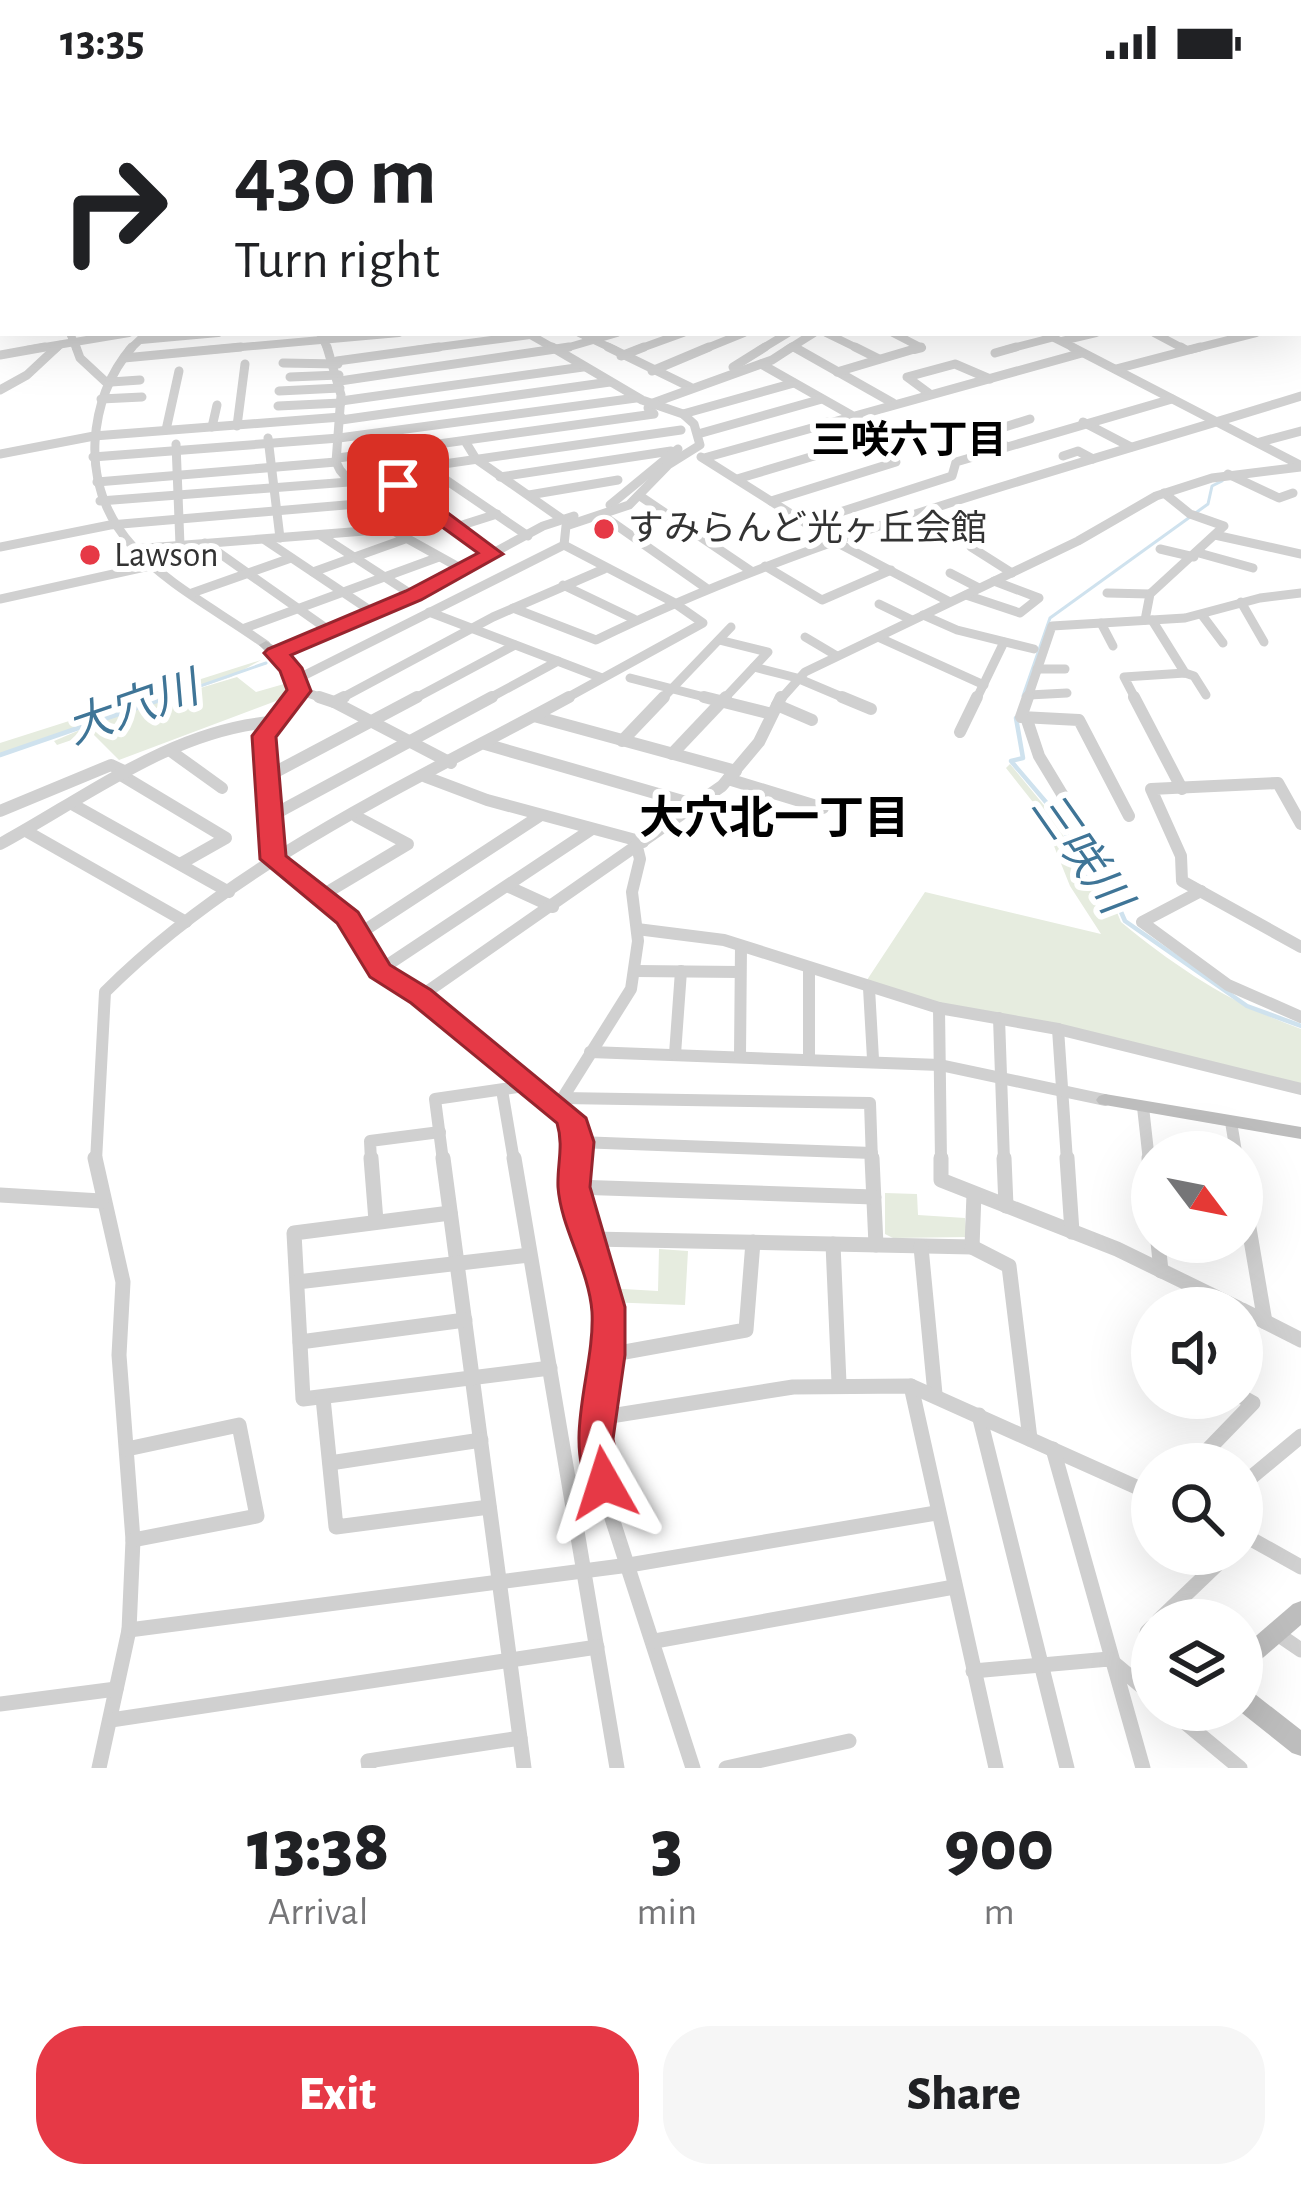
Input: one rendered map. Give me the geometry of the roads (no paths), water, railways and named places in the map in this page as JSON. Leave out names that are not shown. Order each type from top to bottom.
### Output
[{"type":"street","points":[[279,391],[431,349],[516,336]]},
{"type":"street","points":[[532,336],[650,406],[683,414],[794,383]]},
{"type":"street","points":[[583,336],[689,387]]},
{"type":"street","points":[[290,377],[442,367],[556,351],[608,336]]},
{"type":"street","points":[[621,356],[675,336]]},
{"type":"street","points":[[652,371],[737,336]]},
{"type":"street","points":[[708,381],[782,336]]},
{"type":"street","points":[[650,406],[689,387],[760,365],[810,336]]},
{"type":"street","points":[[832,336],[880,360]]},
{"type":"street","points":[[837,372],[922,348],[899,336]]},
{"type":"street","points":[[1160,336],[1187,350]]},
{"type":"street","points":[[1227,336],[1233,339]]},
{"type":"street","points":[[1115,370],[1244,336]]},
{"type":"street","points":[[0,390],[28,375],[72,338],[133,337],[101,399],[94,436],[100,501],[110,525],[133,549],[271,649],[298,685],[452,763]]},
{"type":"street","points":[[124,358],[322,337],[339,374],[337,460],[347,480],[390,529],[462,569]]},
{"type":"street","points":[[995,353],[1052,337],[1301,466]]},
{"type":"street","points":[[72,338],[80,358],[109,383],[140,380]]},
{"type":"street","points":[[0,356],[60,345]]},
{"type":"street","points":[[793,347],[894,403]]},
{"type":"street","points":[[431,349],[479,420]]},
{"type":"street","points":[[564,545],[566,526],[602,515],[668,465],[1082,353]]},
{"type":"street","points":[[748,360],[851,415]]},
{"type":"street","points":[[283,363],[339,374]]},
{"type":"street","points":[[237,426],[245,364]]},
{"type":"street","points":[[931,394],[907,377],[956,364],[990,380]]},
{"type":"street","points":[[278,406],[341,402],[584,367]]},
{"type":"street","points":[[179,370],[171,430],[180,545]]},
{"type":"street","points":[[0,454],[132,428],[171,430],[341,418],[611,382]]},
{"type":"street","points":[[513,608],[596,640],[706,588],[834,541],[1301,396]]},
{"type":"street","points":[[101,399],[142,397]]},
{"type":"street","points":[[93,457],[339,438],[637,398]]},
{"type":"street","points":[[698,434],[821,399]]},
{"type":"street","points":[[806,523],[952,476],[956,462],[1172,399]]},
{"type":"street","points":[[212,427],[217,405]]},
{"type":"street","points":[[97,482],[337,460],[654,414],[650,406]]},
{"type":"street","points":[[683,414],[698,434],[698,455]]},
{"type":"street","points":[[1006,446],[983,434],[1030,419]]},
{"type":"street","points":[[771,501],[896,462],[827,422]]},
{"type":"street","points":[[1083,422],[1132,447]]},
{"type":"street","points":[[266,423],[280,538]]},
{"type":"street","points":[[578,425],[618,480],[634,494],[751,572]]},
{"type":"street","points":[[100,501],[347,480],[681,430]]},
{"type":"street","points":[[1258,443],[1301,430]]},
{"type":"street","points":[[737,479],[881,436]]},
{"type":"street","points":[[464,441],[476,459],[562,519]]},
{"type":"street","points":[[271,649],[330,631],[414,596],[562,519],[634,494],[650,469],[679,449],[500,477]]},
{"type":"street","points":[[1063,456],[1078,451],[1094,459]]},
{"type":"street","points":[[698,455],[834,541],[948,602]]},
{"type":"street","points":[[421,996],[553,908],[732,775],[759,742],[797,678],[1078,541],[1114,515],[1164,493],[1208,476],[1301,466]]},
{"type":"street","points":[[1227,473],[1279,498],[1293,493]]},
{"type":"street","points":[[0,547],[110,525],[369,503],[403,488],[446,480],[528,536]]},
{"type":"street","points":[[529,495],[618,480]]},
{"type":"street","points":[[403,488],[493,554]]},
{"type":"street","points":[[1107,593],[1150,593],[1224,526],[1190,514],[1164,493]]},
{"type":"street","points":[[456,526],[496,514]]},
{"type":"street","points":[[602,515],[706,588]]},
{"type":"street","points":[[133,549],[390,529]]},
{"type":"street","points":[[320,535],[414,596]]},
{"type":"street","points":[[1215,535],[1301,554]]},
{"type":"street","points":[[263,539],[374,613]]},
{"type":"street","points":[[313,572],[405,539]]},
{"type":"street","points":[[206,543],[330,631]]},
{"type":"street","points":[[99,1768],[129,1630],[133,1540],[118,1354],[122,1282],[94,1158],[105,992],[186,922],[273,859],[703,623],[673,602],[564,545]]},
{"type":"street","points":[[273,859],[264,736],[298,685],[564,545]]},
{"type":"street","points":[[970,548],[1012,573]]},
{"type":"street","points":[[1160,549],[1253,568]]},
{"type":"street","points":[[245,628],[439,557]]},
{"type":"street","points":[[192,593],[291,558]]},
{"type":"street","points":[[0,599],[154,565]]},
{"type":"street","points":[[765,566],[822,600],[891,571]]},
{"type":"street","points":[[334,702],[472,628],[604,569]]},
{"type":"street","points":[[950,573],[979,588]]},
{"type":"street","points":[[966,596],[1020,613],[1039,598],[994,581]]},
{"type":"street","points":[[563,585],[634,620]]},
{"type":"street","points":[[1150,593],[1149,620],[1184,673]]},
{"type":"street","points":[[1129,816],[1079,720],[1022,717],[1040,649],[1052,626],[1202,615],[1241,602],[1301,593]]},
{"type":"street","points":[[1241,602],[1264,642]]},
{"type":"street","points":[[879,604],[1004,642],[1040,649],[1062,645]]},
{"type":"street","points":[[429,612],[602,678]]},
{"type":"street","points":[[1202,615],[1222,644]]},
{"type":"street","points":[[1101,623],[1113,646]]},
{"type":"street","points":[[622,741],[731,627]]},
{"type":"street","points":[[805,638],[837,656]]},
{"type":"street","points":[[880,638],[984,685]]},
{"type":"street","points":[[672,754],[768,652],[719,640]]},
{"type":"street","points":[[960,732],[1004,642]]},
{"type":"street","points":[[268,776],[515,645]]},
{"type":"street","points":[[273,815],[558,661]]},
{"type":"street","points":[[754,667],[797,678],[871,709]]},
{"type":"street","points":[[1037,669],[1065,669]]},
{"type":"street","points":[[1182,788],[1124,677],[1184,673],[1194,676],[1206,695]]},
{"type":"street","points":[[630,678],[812,720]]},
{"type":"street","points":[[1030,694],[1067,693]]},
{"type":"street","points":[[534,716],[672,754],[824,808]]},
{"type":"street","points":[[1027,720],[1039,756],[1068,804]]},
{"type":"street","points":[[0,844],[123,774],[248,723],[271,722]]},
{"type":"street","points":[[484,744],[693,804]]},
{"type":"street","points":[[172,752],[222,788]]},
{"type":"street","points":[[0,811],[112,765],[226,838],[180,864]]},
{"type":"street","points":[[426,777],[640,845]]},
{"type":"street","points":[[1301,824],[1294,799],[1278,783],[1151,789],[1181,856],[1182,881],[1301,946]]},
{"type":"street","points":[[72,804],[229,892]]},
{"type":"street","points":[[358,934],[541,815]]},
{"type":"street","points":[[322,896],[408,844],[357,817]]},
{"type":"street","points":[[380,970],[592,829]]},
{"type":"street","points":[[26,831],[186,922]]},
{"type":"street","points":[[560,1102],[631,989],[637,929],[632,892],[640,845]]},
{"type":"street","points":[[273,859],[348,918],[380,970],[560,1102],[571,1118],[578,1142],[574,1187],[608,1307],[608,1355],[596,1439],[609,1509],[693,1768]]},
{"type":"street","points":[[506,886],[553,908]]},
{"type":"street","points":[[1201,891],[1142,922],[1228,985],[1301,1017]]},
{"type":"street","points":[[637,929],[741,946],[939,1007],[1058,1029],[1301,1089]]},
{"type":"street","points":[[740,1056],[741,946]]},
{"type":"street","points":[[809,969],[809,1057]]},
{"type":"street","points":[[636,970],[740,972]]},
{"type":"street","points":[[675,1054],[681,971]]},
{"type":"street","points":[[869,988],[873,1058]]},
{"type":"street","points":[[939,1007],[941,1180],[1195,1287]]},
{"type":"street","points":[[999,1018],[1006,1206]]},
{"type":"street","points":[[1058,1029],[1072,1232]]},
{"type":"street","points":[[590,1052],[873,1058],[940,1065],[1105,1100],[1301,1133]]},
{"type":"street","points":[[524,1768],[435,1099],[531,1085]]},
{"type":"street","points":[[502,1090],[617,1768]]},
{"type":"street","points":[[560,1102],[870,1103],[876,1245]]},
{"type":"street","points":[[1143,1107],[1146,1131]]},
{"type":"street","points":[[1231,1121],[1233,1131]]},
{"type":"street","points":[[376,1221],[370,1141],[440,1132]]},
{"type":"street","points":[[578,1142],[872,1153]]},
{"type":"street","points":[[574,1187],[874,1197]]},
{"type":"street","points":[[972,1247],[974,1193]]},
{"type":"street","points":[[0,1196],[101,1202]]},
{"type":"street","points":[[450,1213],[294,1233],[303,1400],[550,1368]]},
{"type":"street","points":[[592,1239],[972,1247],[1009,1266],[1030,1439]]},
{"type":"street","points":[[608,1355],[746,1330],[752,1242]]},
{"type":"street","points":[[833,1244],[839,1383]]},
{"type":"street","points":[[921,1247],[935,1394]]},
{"type":"street","points":[[297,1282],[529,1255]]},
{"type":"street","points":[[1161,1263],[1162,1271]]},
{"type":"street","points":[[1255,1263],[1265,1322],[1301,1340]]},
{"type":"street","points":[[300,1342],[465,1321]]},
{"type":"street","points":[[598,1418],[839,1383],[911,1386],[1131,1484]]},
{"type":"street","points":[[911,1386],[996,1768]]},
{"type":"street","points":[[323,1397],[336,1527],[489,1507]]},
{"type":"street","points":[[980,1415],[1067,1768]]},
{"type":"street","points":[[1214,1443],[1238,1419]]},
{"type":"street","points":[[127,1449],[239,1425],[257,1516],[133,1540]]},
{"type":"street","points":[[1263,1467],[1301,1436]]},
{"type":"street","points":[[330,1463],[481,1440]]},
{"type":"street","points":[[1053,1449],[1143,1768]]},
{"type":"street","points":[[129,1630],[582,1572],[936,1513]]},
{"type":"street","points":[[1263,1547],[1301,1567]]},
{"type":"street","points":[[1181,1599],[1206,1575]]},
{"type":"street","points":[[655,1641],[954,1586]]},
{"type":"street","points":[[1263,1644],[1301,1610]]},
{"type":"street","points":[[1276,1633],[1301,1650]]},
{"type":"street","points":[[111,1720],[596,1648]]},
{"type":"street","points":[[974,1671],[1109,1659],[1131,1677]]},
{"type":"street","points":[[0,1704],[116,1689]]},
{"type":"street","points":[[1263,1716],[1301,1745]]},
{"type":"street","points":[[1195,1731],[1240,1768]]},
{"type":"street","points":[[369,1768],[368,1761],[520,1738]]},
{"type":"street","points":[[725,1768],[850,1741]]},
{"type":"waterway","name":"三咲川","points":[[1023,696],[1050,618],[1208,504],[1212,486],[1222,481]]},
{"type":"waterway","name":"大穴川","points":[[160,700],[266,663]]},
{"type":"waterway","name":"大穴川","points":[[0,755],[168,697]]},
{"type":"waterway","name":"三咲川","points":[[1016,718],[1023,758],[1011,761],[1051,808],[1076,851],[1083,875],[1118,905],[1125,921],[1247,1006],[1301,1026]]},
{"type":"place","name":"すみらんど光ヶ丘会館","points":[[604,529]]},
{"type":"place","name":"Lawson","points":[[90,555]]},
{"type":"district","name":"三咲六丁目","points":[[909,441]]},
{"type":"district","name":"大穴北一丁目","points":[[774,819]]}]
